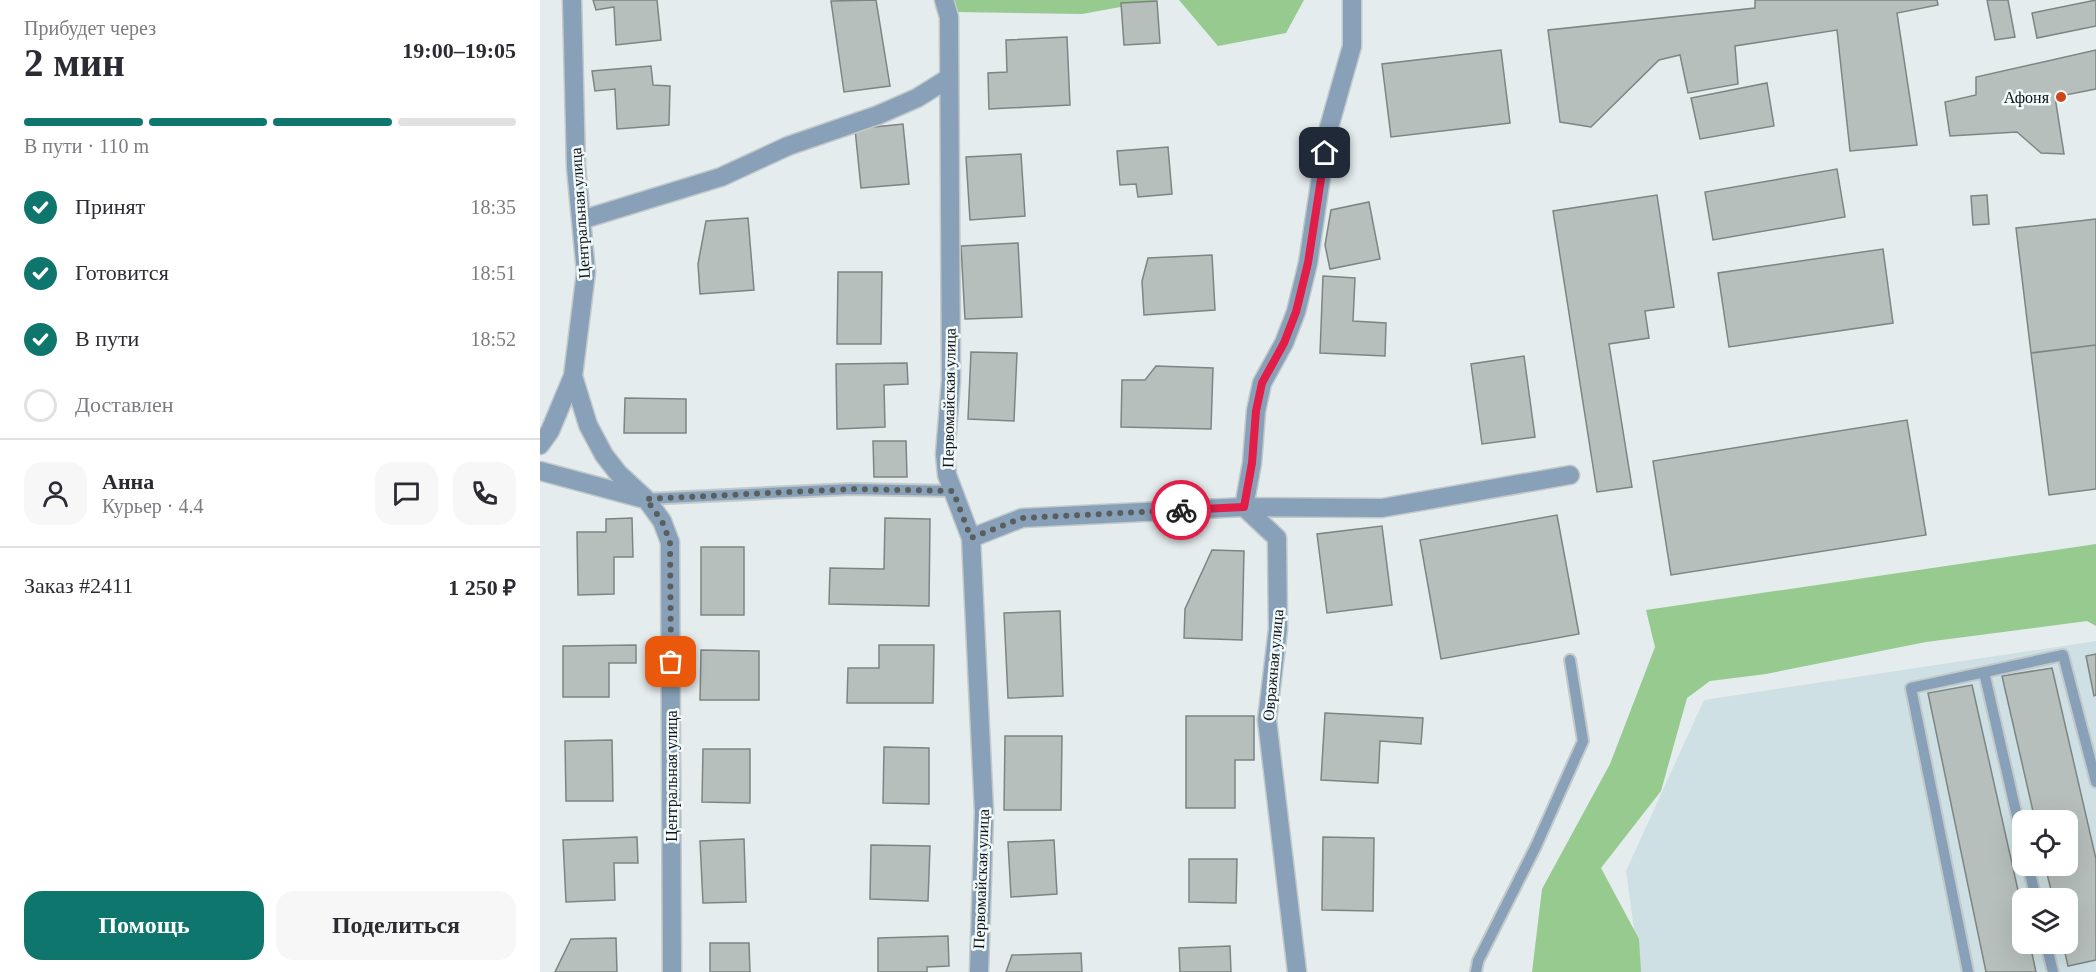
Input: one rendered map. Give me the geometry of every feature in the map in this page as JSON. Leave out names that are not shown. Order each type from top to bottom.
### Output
[{"type":"street","name":"Центральная улица","points":[[572,0],[576,167],[586,272],[573,376],[588,425],[604,455],[618,473],[646,499],[662,521],[670,542],[672,972]]},
{"type":"street","name":"Первомайская улица","points":[[944,0],[949,17],[951,381],[945,454],[947,474],[971,538],[984,812],[979,972]]},
{"type":"street","points":[[1244,507],[1252,463],[1256,411],[1262,383],[1284,343],[1296,312],[1308,263],[1328,131],[1352,46],[1352,0]]},
{"type":"street","points":[[581,220],[721,177],[788,146],[908,103],[949,78]]},
{"type":"street","points":[[540,445],[550,431],[573,376]]},
{"type":"street","points":[[540,471],[646,499]]},
{"type":"street","points":[[971,538],[1022,518],[1244,507],[1382,508],[1570,475]]},
{"type":"street","name":"Овражная улица","points":[[1244,507],[1277,538],[1278,629],[1267,720],[1297,972]]},
{"type":"lane","points":[[646,499],[851,489],[953,491]]},
{"type":"lane","points":[[1968,972],[1911,688],[2063,655],[2096,782]]},
{"type":"lane","points":[[1476,972],[1478,961],[1536,846],[1583,741],[1570,660]]},
{"type":"lane","points":[[1984,672],[2016,810]]},
{"type":"lane","points":[[2048,954],[2053,972]]},
{"type":"shaded area","points":[[2096,641],[2096,972],[1640,972],[1626,871],[1704,700]]},
{"type":"green space","points":[[953,0],[1159,0],[1082,14],[956,12]]},
{"type":"green space","points":[[1179,0],[1304,0],[1286,33],[1218,46]]},
{"type":"green space","points":[[2096,544],[2096,626],[2087,621],[1926,642],[1766,674],[1710,681],[1687,698],[1661,791],[1601,868],[1639,939],[1641,972],[1532,972],[1542,889],[1610,764],[1655,647],[1646,610]]},
{"type":"building","points":[[593,0],[657,0],[661,40],[616,45],[614,7],[596,10]]},
{"type":"building","points":[[876,0],[890,86],[844,92],[831,1]]},
{"type":"building","points":[[1755,0],[1937,0],[1938,5],[1897,13],[1917,145],[1850,151],[1837,30],[1735,46],[1738,84],[1688,93],[1680,55],[1659,60],[1591,127],[1560,122],[1548,30],[1755,8]]},
{"type":"building","points":[[1987,0],[2008,0],[2015,37],[1995,40]]},
{"type":"building","points":[[2096,0],[2096,26],[2037,38],[2032,13]]},
{"type":"building","points":[[1157,1],[1160,43],[1124,45],[1121,3]]},
{"type":"building","points":[[1067,37],[1070,105],[989,109],[988,73],[1007,72],[1006,40]]},
{"type":"building","points":[[1501,50],[1510,123],[1391,137],[1382,64]]},
{"type":"building","points":[[2096,50],[2096,89],[2055,97],[2064,154],[2041,153],[2017,132],[1950,136],[1945,102],[1976,95],[1976,77]]},
{"type":"building","points":[[651,66],[653,85],[670,86],[669,125],[617,129],[615,89],[595,91],[592,71]]},
{"type":"building","points":[[1767,83],[1774,126],[1700,139],[1691,98]]},
{"type":"building","points":[[903,124],[909,184],[861,188],[855,129]]},
{"type":"building","points":[[1168,147],[1172,194],[1138,197],[1136,184],[1120,185],[1117,151]]},
{"type":"building","points":[[1021,154],[1025,216],[970,220],[966,157]]},
{"type":"building","points":[[1837,169],[1845,217],[1713,240],[1705,192]]},
{"type":"building","points":[[1657,195],[1674,307],[1645,311],[1649,338],[1609,344],[1632,487],[1597,492],[1553,211]]},
{"type":"building","points":[[1987,195],[1989,224],[1973,225],[1971,196]]},
{"type":"building","points":[[1369,202],[1380,259],[1330,269],[1325,245],[1331,210]]},
{"type":"building","points":[[748,218],[754,290],[700,294],[698,264],[706,221]]},
{"type":"building","points":[[2096,219],[2096,345],[2031,353],[2016,228]]},
{"type":"building","points":[[1018,243],[1022,317],[965,319],[961,246]]},
{"type":"building","points":[[1883,249],[1893,323],[1729,347],[1718,273]]},
{"type":"building","points":[[1212,255],[1215,310],[1144,315],[1142,281],[1148,258]]},
{"type":"building","points":[[838,272],[882,272],[881,344],[837,344]]},
{"type":"building","points":[[1323,276],[1355,278],[1353,321],[1386,323],[1385,356],[1320,353]]},
{"type":"building","points":[[2096,345],[2096,489],[2049,495],[2031,353]]},
{"type":"building","points":[[971,352],[1017,353],[1014,421],[968,419]]},
{"type":"building","points":[[1524,356],[1535,437],[1482,444],[1471,364]]},
{"type":"building","points":[[907,363],[908,384],[884,385],[885,427],[837,429],[836,364]]},
{"type":"building","points":[[1156,366],[1213,368],[1211,429],[1121,427],[1122,380],[1145,380]]},
{"type":"building","points":[[625,398],[686,399],[686,433],[624,433]]},
{"type":"building","points":[[1907,420],[1926,535],[1671,575],[1653,461]]},
{"type":"building","points":[[873,441],[906,441],[907,477],[874,477]]},
{"type":"building","points":[[1557,515],[1579,634],[1441,659],[1420,540]]},
{"type":"building","points":[[632,518],[633,557],[614,557],[614,594],[578,595],[577,532],[606,532],[606,519]]},
{"type":"building","points":[[885,518],[930,519],[929,606],[829,604],[830,568],[884,569]]},
{"type":"building","points":[[1382,526],[1392,605],[1327,613],[1317,534]]},
{"type":"building","points":[[701,547],[744,547],[744,615],[701,615]]},
{"type":"building","points":[[1212,550],[1244,551],[1242,640],[1184,638],[1185,609]]},
{"type":"building","points":[[1060,611],[1063,696],[1008,698],[1004,613]]},
{"type":"building","points":[[636,645],[636,663],[609,663],[609,697],[563,697],[563,646]]},
{"type":"building","points":[[879,645],[934,645],[933,703],[847,703],[848,668],[879,668]]},
{"type":"building","points":[[701,650],[759,651],[759,700],[700,700]]},
{"type":"building","points":[[2096,654],[2096,695],[2094,696],[2086,656]]},
{"type":"building","points":[[2052,668],[2096,859],[2096,960],[2068,966],[2065,954],[2078,954],[2078,888],[2050,888],[2048,876],[2078,876],[2078,810],[2033,810],[2002,676]]},
{"type":"building","points":[[1972,685],[2012,863],[2012,876],[2015,876],[2018,888],[2012,888],[2012,954],[2032,954],[2036,972],[1986,972],[1928,693]]},
{"type":"building","points":[[1325,713],[1423,718],[1421,744],[1380,741],[1378,783],[1321,780]]},
{"type":"building","points":[[1186,716],[1254,716],[1254,760],[1235,760],[1235,808],[1186,808]]},
{"type":"building","points":[[1005,736],[1062,736],[1061,810],[1004,810]]},
{"type":"building","points":[[612,740],[613,801],[566,801],[565,741]]},
{"type":"building","points":[[884,747],[929,748],[929,804],[883,803]]},
{"type":"building","points":[[703,749],[750,749],[750,803],[702,802]]},
{"type":"building","points":[[637,837],[638,863],[614,863],[615,900],[566,902],[563,840]]},
{"type":"building","points":[[1323,837],[1374,838],[1373,911],[1322,910]]},
{"type":"building","points":[[744,839],[746,902],[703,903],[700,841]]},
{"type":"building","points":[[1054,840],[1057,894],[1011,897],[1008,842]]},
{"type":"building","points":[[871,845],[930,846],[928,901],[870,899]]},
{"type":"building","points":[[1189,859],[1237,859],[1236,903],[1189,902]]},
{"type":"building","points":[[948,936],[949,966],[927,967],[927,972],[878,972],[878,938]]},
{"type":"building","points":[[616,938],[617,972],[555,972],[571,939]]},
{"type":"building","points":[[710,943],[749,943],[750,972],[710,972]]},
{"type":"building","points":[[1230,946],[1231,972],[1180,972],[1179,948]]},
{"type":"building","points":[[1081,953],[1082,972],[1006,972],[1012,955]]},
{"type":"way so far","points":[[671,662],[670,542],[662,521],[646,499],[851,489],[953,491],[971,538],[1022,518],[1181,510]]},
{"type":"place","name":"Афоня","points":[[2061,97]]},
{"type":"route","points":[[1181,510],[1244,507],[1252,463],[1256,411],[1262,383],[1284,343],[1296,312],[1308,263],[1325,153]]}]
